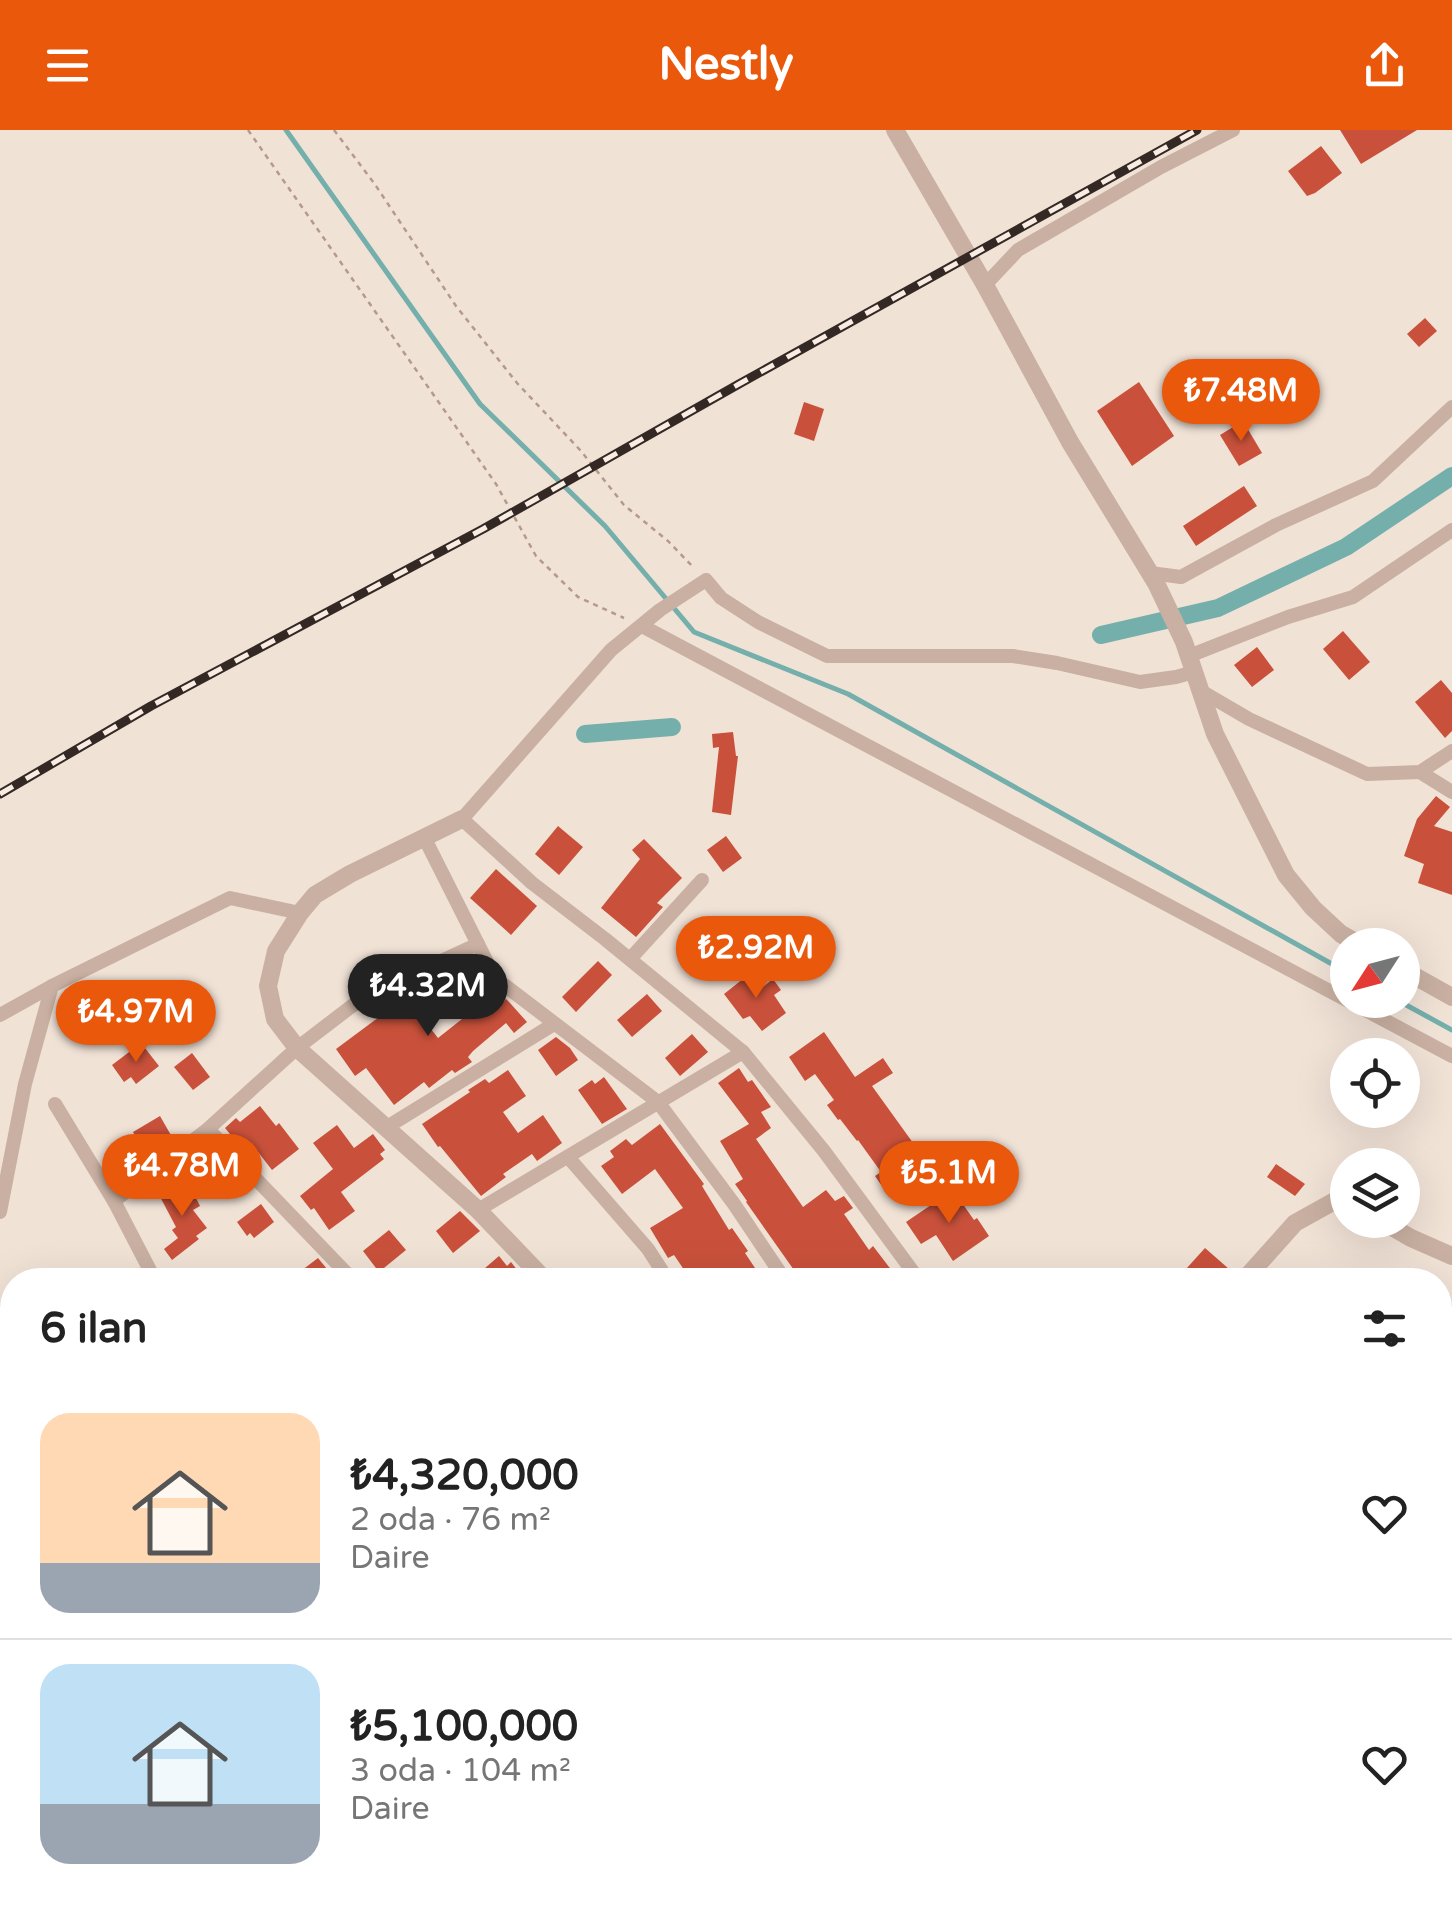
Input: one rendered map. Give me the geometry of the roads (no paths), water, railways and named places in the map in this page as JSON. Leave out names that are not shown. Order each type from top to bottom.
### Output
[{"type":"street","points":[[895,130],[1070,442],[1153,578],[1189,657],[1215,734],[1286,875],[1335,928]]},
{"type":"street","points":[[984,285],[1018,250],[1233,130]]},
{"type":"street","points":[[1153,578],[1181,577],[1276,525],[1373,481],[1452,407]]},
{"type":"street","points":[[534,1268],[478,1210],[297,1048],[275,1019],[268,986],[276,950],[316,895],[462,820],[611,650],[660,610],[706,580],[720,598],[827,656],[1013,656],[1140,682],[1176,678],[1189,657],[1288,617],[1353,597],[1452,530]]},
{"type":"street","points":[[642,626],[1452,1056]]},
{"type":"street","points":[[1200,691],[1249,720],[1366,774],[1420,772],[1452,751]]},
{"type":"street","points":[[1420,772],[1452,792]]},
{"type":"street","points":[[462,820],[532,883],[743,1052],[824,1150],[909,1268]]},
{"type":"street","points":[[424,837],[495,978],[658,1102],[777,1268]]},
{"type":"street","points":[[630,959],[702,880]]},
{"type":"street","points":[[0,1016],[230,898],[300,913]]},
{"type":"street","points":[[114,1201],[365,996],[478,944]]},
{"type":"street","points":[[1420,979],[1452,997]]},
{"type":"street","points":[[0,1212],[25,1084],[52,986]]},
{"type":"street","points":[[387,1127],[554,1024]]},
{"type":"street","points":[[478,1210],[743,1052]]},
{"type":"street","points":[[55,1104],[114,1201],[149,1268]]},
{"type":"street","points":[[208,1128],[342,1268]]},
{"type":"street","points":[[568,1157],[660,1268]]},
{"type":"street","points":[[1255,1268],[1295,1223],[1330,1204]]},
{"type":"street","points":[[1412,1238],[1452,1256]]},
{"type":"waterway","points":[[286,130],[480,404],[605,526],[694,632],[848,694],[1330,963]]},
{"type":"waterway","points":[[1101,635],[1218,608],[1346,547],[1452,476]]},
{"type":"waterway","points":[[585,734],[672,727]]},
{"type":"waterway","points":[[1420,1013],[1452,1030]]},
{"type":"railway","points":[[0,794],[151,706],[483,529],[1197,130]]}]
